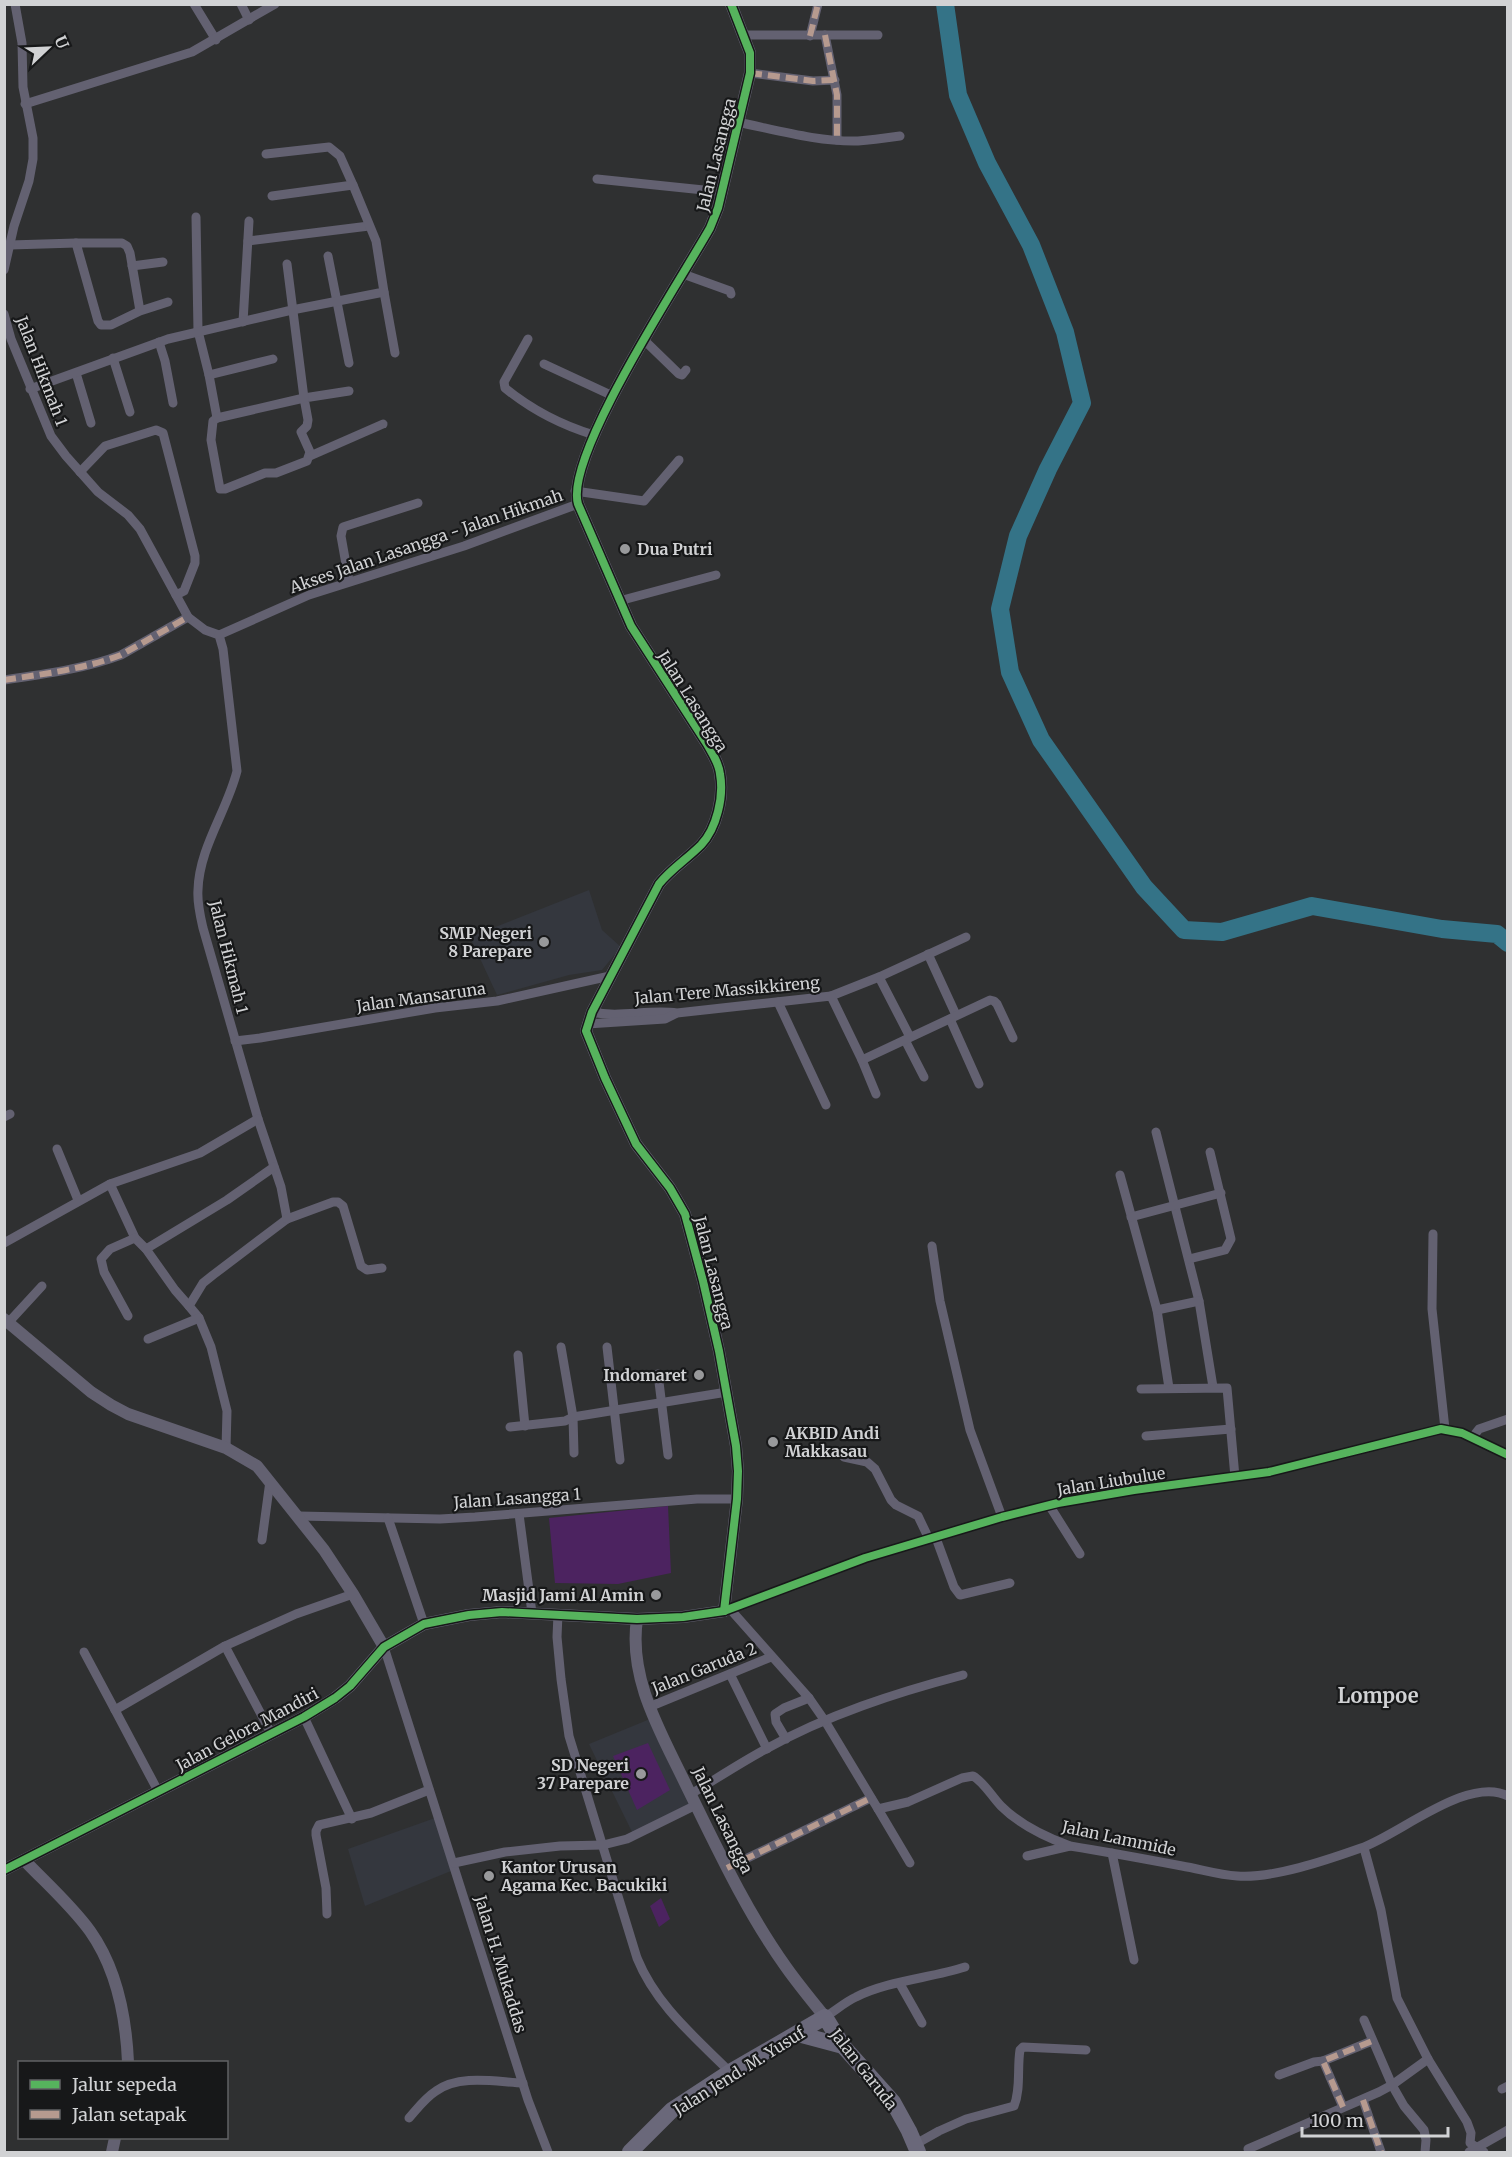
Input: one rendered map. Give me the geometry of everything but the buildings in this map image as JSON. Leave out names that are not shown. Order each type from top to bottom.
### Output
[{"type":"highway","name":"Jalan Jend. M. Yusuf","points":[[630,2152],[672,2110],[730,2072],[825,2018]]},
{"type":"highway","name":"Jalan Garuda","points":[[825,2018],[843,2046],[893,2102],[916,2149]]},
{"type":"highway","points":[[798,2034],[843,2046]]},
{"type":"street","points":[[4,270],[33,159],[33,138],[23,87],[22,43],[15,4]]},
{"type":"street","points":[[194,4],[216,40]]},
{"type":"street","points":[[241,4],[249,20]]},
{"type":"street","points":[[26,104],[192,52],[275,4]]},
{"type":"street","name":"Jalan Lasangga","points":[[727,1610],[737,1499],[736,1446],[704,1281],[685,1214],[674,1193],[632,1136],[587,1038],[587,1024],[592,1012],[659,884],[708,836],[718,811],[720,774],[715,758],[642,644],[619,601],[577,498],[582,460],[613,396],[710,228],[723,192],[737,122],[750,73],[750,54],[731,4]]},
{"type":"street","points":[[810,36],[818,4]]},
{"type":"street","points":[[744,35],[878,35]]},
{"type":"street","points":[[825,35],[835,80],[837,140]]},
{"type":"street","points":[[750,73],[813,81],[835,80]]},
{"type":"street","points":[[737,122],[810,137],[837,140],[859,141],[900,136]]},
{"type":"street","points":[[266,154],[329,147],[340,156],[376,241],[395,352]]},
{"type":"street","points":[[597,179],[723,192]]},
{"type":"street","points":[[272,196],[353,185]]},
{"type":"street","points":[[196,217],[198,331],[217,418]]},
{"type":"street","points":[[243,322],[249,221]]},
{"type":"street","points":[[248,241],[369,226]]},
{"type":"street","points":[[76,243],[101,325],[111,325],[140,311],[168,302]]},
{"type":"street","points":[[10,245],[124,244],[128,248],[140,311]]},
{"type":"street","points":[[328,256],[349,363]]},
{"type":"street","points":[[132,266],[162,262]]},
{"type":"street","points":[[287,264],[308,420],[307,426],[301,432],[310,456]]},
{"type":"street","points":[[683,274],[730,291],[731,294]]},
{"type":"street","points":[[30,388],[159,342],[198,331],[384,292]]},
{"type":"street","name":"Jalan Hikmah 1","points":[[4,314],[11,339],[51,436],[98,492],[128,515],[140,529],[188,617],[205,630],[219,635],[235,742],[237,771],[206,851],[200,871],[198,900],[203,928],[274,1167],[287,1220]]},
{"type":"street","points":[[528,339],[504,382],[505,388],[543,414],[568,427],[594,435]]},
{"type":"street","points":[[644,340],[681,375],[686,370]]},
{"type":"street","points":[[159,342],[173,403]]},
{"type":"street","points":[[112,358],[130,412]]},
{"type":"street","points":[[209,375],[273,359]]},
{"type":"street","points":[[544,364],[613,396]]},
{"type":"street","points":[[76,372],[91,423]]},
{"type":"street","points":[[348,392],[304,398],[217,418],[213,421],[211,440],[219,487],[222,489],[265,473],[287,469],[307,461],[310,456],[383,424]]},
{"type":"street","points":[[80,472],[105,446],[156,430],[163,433],[195,556],[195,563],[184,591],[176,595]]},
{"type":"street","points":[[577,498],[644,501],[679,460]]},
{"type":"street","name":"Akses Jalan Lasangga - Jalan Hikmah","points":[[219,635],[309,595],[464,546],[577,498]]},
{"type":"street","points":[[349,581],[341,536],[342,527],[417,503]]},
{"type":"street","points":[[619,601],[716,575]]},
{"type":"street","points":[[4,680],[87,666],[121,655],[188,617]]},
{"type":"street","points":[[831,996],[879,977],[966,937]]},
{"type":"street","points":[[928,954],[979,1084]]},
{"type":"street","name":"Jalan Mansaruna","points":[[235,1041],[435,1008],[497,1001],[610,976]]},
{"type":"street","points":[[879,977],[924,1077]]},
{"type":"street","name":"Jalan Tere Massikkireng","points":[[592,1012],[606,1015],[677,1013],[831,996],[876,1094]]},
{"type":"street","points":[[862,1060],[985,1001],[994,1001],[1013,1038]]},
{"type":"street","points":[[778,1002],[826,1106]]},
{"type":"street","points":[[587,1024],[665,1019],[677,1013]]},
{"type":"street","points":[[4,1243],[110,1184],[151,1172],[200,1153],[258,1119]]},
{"type":"street","points":[[1156,1132],[1200,1301],[1213,1387]]},
{"type":"street","points":[[57,1149],[78,1200]]},
{"type":"street","points":[[1189,1259],[1225,1250],[1231,1241],[1210,1152]]},
{"type":"street","points":[[146,1249],[227,1200],[274,1167]]},
{"type":"street","points":[[1120,1175],[1157,1310],[1169,1388]]},
{"type":"street","points":[[110,1184],[135,1238],[199,1318],[211,1347],[227,1411],[226,1448]]},
{"type":"street","points":[[1131,1217],[1221,1193]]},
{"type":"street","points":[[189,1306],[203,1283],[287,1220],[333,1202],[338,1202],[343,1206],[361,1266],[365,1269],[382,1268]]},
{"type":"street","points":[[1432,1234],[1432,1309],[1445,1429]]},
{"type":"street","points":[[128,1316],[104,1272],[101,1259],[110,1249],[135,1238]]},
{"type":"street","points":[[932,1246],[943,1312],[970,1430],[1002,1517]]},
{"type":"street","points":[[42,1287],[7,1326],[111,1405],[128,1414],[226,1448],[258,1466],[299,1516],[353,1594],[384,1647]]},
{"type":"street","points":[[1157,1310],[1200,1301]]},
{"type":"street","points":[[148,1339],[199,1318]]},
{"type":"street","points":[[561,1347],[573,1417],[574,1453]]},
{"type":"street","points":[[607,1347],[620,1460]]},
{"type":"street","points":[[518,1355],[525,1426]]},
{"type":"street","points":[[658,1374],[668,1455]]},
{"type":"street","points":[[1141,1389],[1227,1388],[1235,1477]]},
{"type":"street","points":[[510,1427],[565,1421],[573,1417],[727,1392]]},
{"type":"street","points":[[1472,1438],[1479,1429],[1508,1419]]},
{"type":"street","points":[[1146,1436],[1231,1429]]},
{"type":"street","name":"Jalan Liubulue","points":[[727,1610],[865,1558],[1050,1505],[1107,1494],[1269,1472],[1415,1434],[1445,1429],[1462,1433],[1508,1455]]},
{"type":"street","points":[[844,1457],[867,1462],[875,1469],[891,1500],[918,1516],[960,1595],[1010,1583]]},
{"type":"street","points":[[262,1540],[270,1481]]},
{"type":"street","name":"Jalan Lasangga 1","points":[[299,1516],[440,1519],[697,1499],[737,1499]]},
{"type":"street","points":[[1050,1505],[1080,1554]]},
{"type":"street","points":[[519,1514],[532,1613]]},
{"type":"street","points":[[388,1518],[424,1624]]},
{"type":"street","points":[[115,1710],[225,1646],[296,1614],[353,1594]]},
{"type":"street","points":[[727,1610],[810,1698],[910,1863]]},
{"type":"street","name":"Jalan Gelora Mandiri","points":[[4,1870],[304,1717],[343,1692],[384,1647],[424,1624],[469,1615],[502,1612],[637,1619],[683,1617],[727,1610]]},
{"type":"street","points":[[558,1614],[557,1637],[569,1736],[628,1934],[645,1977],[662,2003],[730,2072]]},
{"type":"street","name":"Jalan Lasangga","points":[[637,1619],[636,1665],[649,1707],[727,1868],[785,1967],[825,2018]]},
{"type":"street","points":[[225,1646],[271,1733]]},
{"type":"street","name":"Jalan H. Mukaddas","points":[[384,1647],[544,2152]]},
{"type":"street","points":[[84,1652],[158,1791]]},
{"type":"street","name":"Jalan Garuda 2","points":[[649,1707],[771,1657]]},
{"type":"street","points":[[730,1674],[766,1749]]},
{"type":"street","points":[[454,1863],[505,1852],[560,1846],[603,1845],[635,1836],[766,1749],[786,1739],[891,1695],[963,1675]]},
{"type":"street","points":[[786,1739],[776,1722],[775,1714],[810,1698]]},
{"type":"street","points":[[304,1717],[352,1819]]},
{"type":"street","name":"Jalan Lammide","points":[[878,1809],[908,1802],[962,1778],[973,1776],[1014,1817],[1040,1833],[1070,1846],[1237,1876],[1278,1872],[1364,1848],[1448,1803],[1488,1791],[1496,1791],[1508,1796]]},
{"type":"street","points":[[327,1914],[326,1888],[316,1831],[320,1825],[371,1814],[429,1790]]},
{"type":"street","points":[[727,1868],[871,1798]]},
{"type":"street","points":[[1027,1856],[1070,1846]]},
{"type":"street","points":[[1364,1848],[1381,1910],[1397,1998],[1428,2059],[1467,2122],[1471,2133],[1470,2143],[1481,2150]]},
{"type":"street","points":[[1113,1853],[1134,1960]]},
{"type":"street","points":[[24,1860],[71,1909],[104,1954],[116,1985],[128,2061]]},
{"type":"street","points":[[825,2018],[855,1997],[965,1967]]},
{"type":"street","points":[[900,1984],[922,2023]]},
{"type":"street","points":[[1364,2020],[1392,2085],[1404,2106],[1424,2130],[1425,2152]]},
{"type":"street","points":[[1279,2075],[1323,2061],[1372,2041]]},
{"type":"street","points":[[916,2149],[939,2130],[966,2119],[1014,2106],[1019,2055],[1023,2047],[1086,2050]]},
{"type":"street","points":[[1248,2149],[1392,2085],[1428,2059]]},
{"type":"street","points":[[1323,2061],[1343,2108]]},
{"type":"street","points":[[409,2118],[435,2091],[455,2083],[486,2080],[524,2083]]},
{"type":"street","points":[[1362,2100],[1381,2152]]},
{"type":"street","points":[[1469,2152],[1481,2150],[1508,2130]]},
{"type":"shaded area","name":"SMP Negeri 8 Parepare","points":[[589,890],[602,930],[621,947],[602,970],[569,975],[497,995],[470,937]]},
{"type":"shaded area","points":[[668,1506],[671,1573],[618,1584],[555,1583],[549,1518]]},
{"type":"shaded area","name":"SD Negeri 37 Parepare","points":[[650,1719],[692,1805],[633,1834],[589,1744]]},
{"type":"shaded area","points":[[648,1743],[670,1790],[637,1810],[613,1756]]},
{"type":"shaded area","points":[[435,1818],[451,1871],[365,1906],[348,1849]]},
{"type":"shaded area","points":[[661,1898],[670,1919],[659,1927],[650,1906]]},
{"type":"waterway","points":[[945,4],[958,95],[987,163],[1031,245],[1065,332],[1082,403],[1048,469],[1018,536],[1000,609],[1010,672],[1041,740],[1144,887],[1184,930],[1222,932],[1312,906],[1442,929],[1497,934],[1508,943]]},
{"type":"marked path","points":[[810,36],[818,4]]},
{"type":"marked path","points":[[825,35],[837,95],[837,140]]},
{"type":"marked path","points":[[750,73],[813,81],[835,80]]},
{"type":"marked path","points":[[4,680],[107,660],[121,655],[188,617]]},
{"type":"marked path","points":[[727,1868],[871,1798]]},
{"type":"marked path","points":[[1343,2107],[1323,2061],[1372,2041]]},
{"type":"marked path","points":[[1363,2100],[1381,2152]]},
{"type":"cycle path","points":[[724,1611],[738,1471],[736,1446],[719,1351],[703,1281],[685,1214],[670,1188],[636,1144],[586,1031],[592,1012],[659,884],[707,838],[720,802],[720,774],[717,762],[707,744],[631,626],[578,504],[579,480],[589,448],[606,409],[652,325],[710,228],[718,208],[750,73],[750,53],[731,4]]},
{"type":"cycle path","points":[[4,1870],[304,1717],[350,1686],[384,1647],[424,1624],[469,1615],[502,1612],[637,1619],[683,1617],[724,1611],[865,1558],[1002,1517],[1058,1503],[1134,1490],[1269,1472],[1441,1429],[1462,1433],[1508,1455]]},
{"type":"place","name":"Dua Putri","points":[[625,549]]},
{"type":"place","name":"SMP Negeri 8 Parepare","points":[[544,942]]},
{"type":"place","name":"Indomaret","points":[[699,1375]]},
{"type":"place","name":"AKBID Andi Makkasau","points":[[773,1442]]},
{"type":"place","name":"Masjid Jami Al Amin","points":[[656,1595]]},
{"type":"place","name":"SD Negeri 37 Parepare","points":[[641,1774]]},
{"type":"place","name":"Kantor Urusan Agama Kec. Bacukiki","points":[[489,1876]]},
{"type":"district","name":"Lompoe","points":[[1378,1696]]}]
